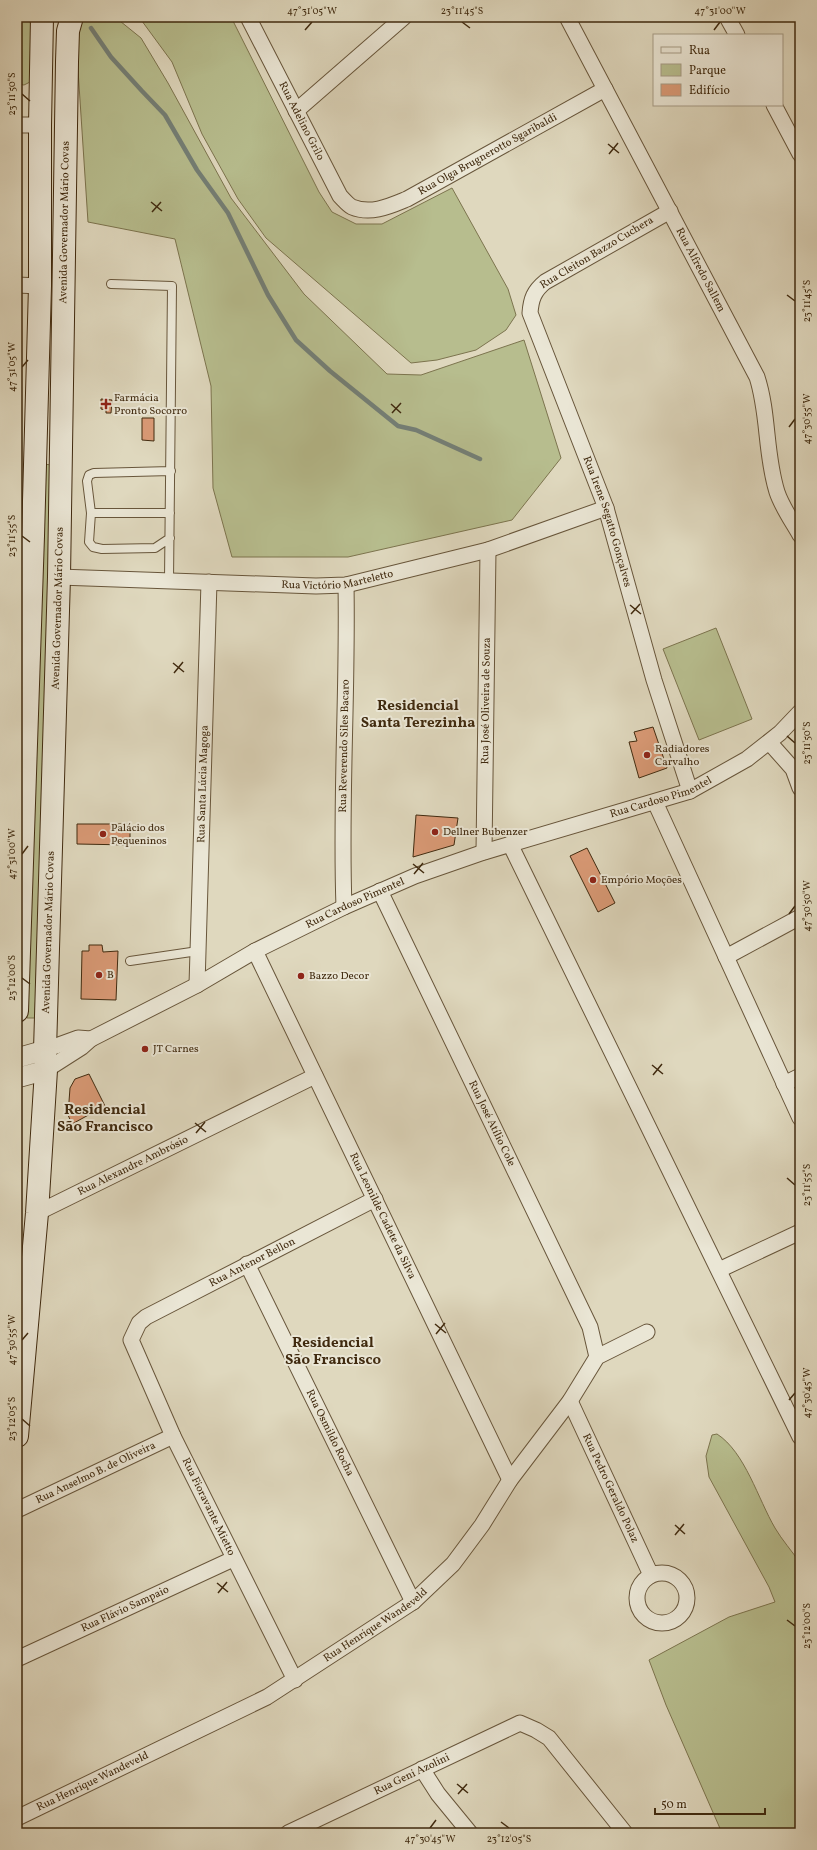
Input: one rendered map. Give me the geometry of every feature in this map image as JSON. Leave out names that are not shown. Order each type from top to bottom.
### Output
[{"type":"main road","points":[[17,1011],[40,286],[42,17]]},
{"type":"main road","name":"Avenida Governador Mário Covas","points":[[17,1436],[37,1213],[46,1060],[59,577],[67,62],[68,31],[72,17]]},
{"type":"main road","points":[[40,125],[67,62]]},
{"type":"main road","points":[[38,335],[47,347],[46,408],[48,420],[49,423],[61,428]]},
{"type":"street","name":"Rua Adelino Grilo","points":[[248,17],[340,196],[352,207],[368,210]]},
{"type":"street","points":[[296,111],[404,17]]},
{"type":"street","name":"Rua Alfredo Sallem","points":[[567,17],[670,210],[756,377],[762,395],[775,483],[778,493],[800,535]]},
{"type":"street","points":[[727,17],[736,34]]},
{"type":"street","name":"Rua Olga Brugnerotto Sgaribaldi","points":[[368,210],[387,207],[407,199],[605,90]]},
{"type":"street","points":[[775,106],[800,154]]},
{"type":"street","points":[[17,125],[40,125]]},
{"type":"street","name":"Rua Cleiton Bazzo Cuchera","points":[[530,301],[535,290],[545,282],[670,210]]},
{"type":"street","points":[[17,285],[40,286]]},
{"type":"street","name":"Rua Irene Segatto Gonçalves","points":[[530,301],[530,313],[606,508],[654,680],[690,791]]},
{"type":"street","name":"Rua Victório Marteletto","points":[[59,577],[316,586],[346,585],[488,550],[606,508]]},
{"type":"street","name":"Rua José Oliveira de Souza","points":[[484,852],[488,550]]},
{"type":"street","name":"Rua Santa Lúcia Magoga","points":[[197,985],[208,582]]},
{"type":"street","name":"Rua Reverendo Siles Bacaro","points":[[344,907],[342,852],[347,631],[346,585]]},
{"type":"street","name":"Rua Cardoso Pimentel","points":[[17,1078],[46,1060],[82,1047],[91,1039],[197,985],[255,951],[344,907],[415,876],[484,852],[690,791],[747,759],[769,742],[800,712]]},
{"type":"street","points":[[769,742],[793,769],[800,788]]},
{"type":"street","points":[[654,802],[800,1118]]},
{"type":"street","points":[[510,844],[800,1438]]},
{"type":"street","name":"Rua José Atílio Cole","points":[[380,891],[590,1326],[597,1357]]},
{"type":"street","points":[[726,957],[800,917]]},
{"type":"street","name":"Rua Leonilde Cadete da Silva","points":[[255,951],[510,1480]]},
{"type":"street","name":"Rua Cardoso Pimentel","points":[[17,1058],[46,1060]]},
{"type":"street","name":"Rua Alexandre Ambrósio","points":[[37,1213],[315,1076]]},
{"type":"street","points":[[784,1084],[800,1076]]},
{"type":"street","name":"Rua Antenor Bellon","points":[[133,1331],[146,1317],[375,1199]]},
{"type":"street","points":[[719,1270],[800,1232]]},
{"type":"street","name":"Rua Osmildo Rocha","points":[[247,1264],[413,1602]]},
{"type":"street","name":"Rua Fioravante Mietto","points":[[133,1331],[130,1340],[173,1436],[233,1559],[295,1680]]},
{"type":"street","points":[[597,1357],[647,1332]]},
{"type":"street","name":"Rua Henrique Wandeveld","points":[[17,1818],[267,1696],[295,1680],[413,1602],[453,1564],[482,1525],[510,1480],[570,1401],[597,1357]]},
{"type":"street","name":"Rua Pedro Geraldo Polaz","points":[[570,1401],[651,1575]]},
{"type":"street","name":"Rua Anselmo B. de Oliveira","points":[[17,1510],[173,1436]]},
{"type":"street","name":"Rua Flávio Sampaio","points":[[17,1659],[233,1559]]},
{"type":"street","name":"Rua Geni Azolini","points":[[288,1833],[316,1827],[422,1769],[520,1723],[549,1738],[625,1833]]},
{"type":"street","points":[[422,1769],[438,1794],[470,1833]]},
{"type":"lane","points":[[111,284],[172,286],[169,581]]},
{"type":"lane","points":[[170,538],[155,548],[102,549],[93,547],[89,542],[91,513],[87,481],[90,475],[94,473],[171,471]]},
{"type":"lane","points":[[91,513],[170,513]]},
{"type":"lane","points":[[130,961],[198,951]]},
{"type":"green space","points":[[17,17],[28,17],[31,25],[30,82],[24,85],[17,84]]},
{"type":"green space","points":[[79,17],[115,17],[141,38],[168,83],[231,198],[304,294],[387,374],[421,375],[524,340],[561,458],[512,520],[348,557],[232,557],[213,488],[211,386],[175,239],[88,222],[75,24]]},
{"type":"green space","points":[[139,17],[231,17],[319,192],[332,212],[356,224],[382,224],[452,188],[508,289],[516,315],[506,330],[476,350],[437,360],[411,363],[266,238],[238,199],[202,134],[172,62]]},
{"type":"green space","points":[[43,464],[52,465],[35,1018],[27,1018]]},
{"type":"green space","points":[[716,628],[752,719],[699,740],[663,649]]},
{"type":"green space","points":[[717,1434],[727,1442],[743,1464],[775,1528],[800,1563],[800,1833],[722,1833],[666,1705],[649,1660],[729,1617],[775,1602],[769,1587],[709,1477],[706,1456],[712,1435]]},
{"type":"building","name":"Farmácia Pronto Socorro","points":[[101,399],[112,400],[111,413],[106,413],[106,410],[101,409]]},
{"type":"building","points":[[142,418],[154,418],[154,441],[142,440]]},
{"type":"building","name":"Radiadores Carvalho","points":[[653,727],[667,768],[639,778],[629,742],[637,741],[634,732]]},
{"type":"building","name":"Dellner Bubenzer","points":[[416,815],[458,818],[454,845],[413,857]]},
{"type":"building","name":"Palácio dos Pequeninos","points":[[77,824],[130,824],[130,845],[77,844]]},
{"type":"building","points":[[587,848],[615,903],[598,912],[570,856]]},
{"type":"building","name":"B","points":[[89,945],[102,945],[103,952],[118,951],[116,1000],[81,999],[82,951],[89,951]]},
{"type":"building","points":[[89,1074],[105,1106],[72,1124],[68,1115],[70,1088],[75,1079]]},
{"type":"waterway","points":[[91,28],[111,57],[165,115],[197,170],[228,213],[268,295],[296,340],[330,371],[398,426],[416,430],[480,459]]},
{"type":"place","name":"Farmácia Pronto Socorro","points":[[106,404]]},
{"type":"place","name":"Radiadores Carvalho","points":[[647,755]]},
{"type":"place","name":"Dellner Bubenzer","points":[[435,832]]},
{"type":"place","name":"Palácio dos Pequeninos","points":[[103,834]]},
{"type":"place","name":"Empório Moções","points":[[593,880]]},
{"type":"place","name":"B","points":[[99,975]]},
{"type":"place","name":"Bazzo Decor","points":[[301,976]]},
{"type":"place","name":"JT Carnes","points":[[145,1049]]},
{"type":"district","name":"Residencial Santa Terezinha","points":[[418,714]]},
{"type":"district","name":"Residencial São Francisco","points":[[105,1118]]},
{"type":"district","name":"Residencial São Francisco","points":[[333,1352]]}]
